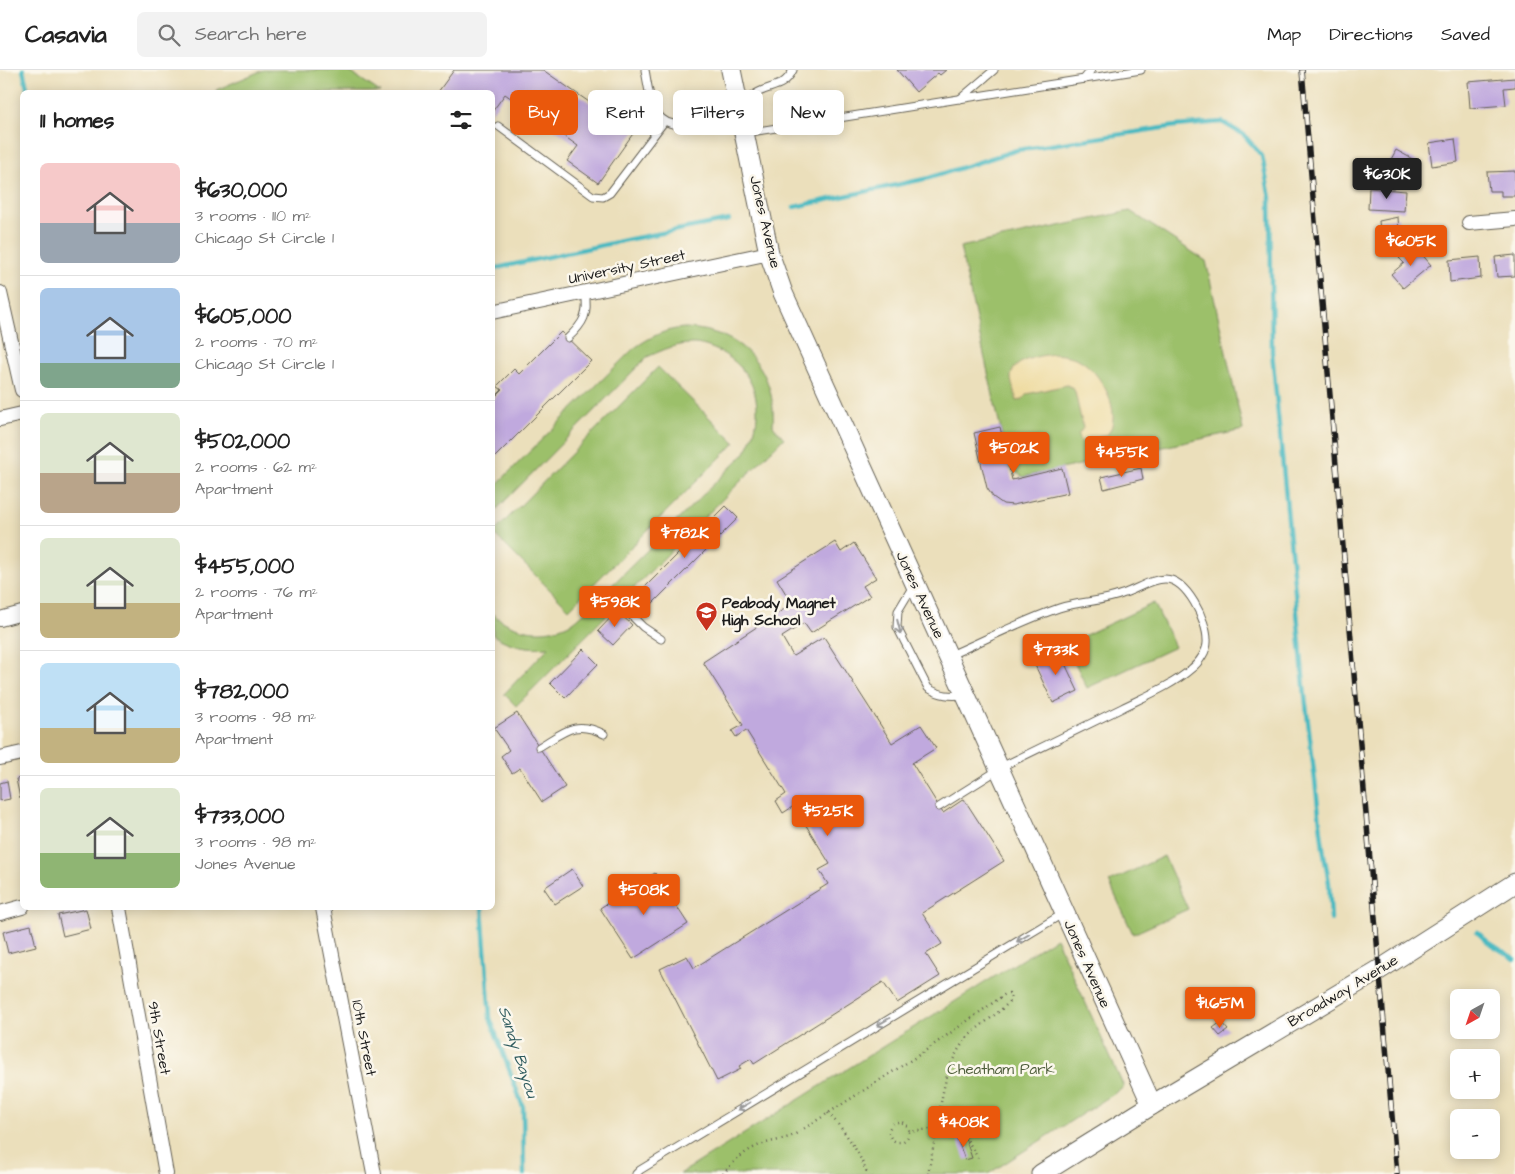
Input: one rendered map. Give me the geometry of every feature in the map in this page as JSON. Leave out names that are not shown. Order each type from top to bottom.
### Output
[{"type":"street","name":"Jones Avenue","points":[[731,70],[736,90]]},
{"type":"street","name":"Jones Avenue","points":[[745,135],[769,252],[787,301],[1152,1105]]},
{"type":"street","points":[[1469,223],[1515,219]]},
{"type":"street","name":"University Street","points":[[495,311],[769,252]]},
{"type":"street","points":[[0,293],[20,381]]},
{"type":"street","points":[[0,418],[20,414]]},
{"type":"street","points":[[0,619],[20,614]]},
{"type":"street","points":[[0,758],[20,753]]},
{"type":"street","name":"Broadway Avenue","points":[[1041,1174],[1152,1105],[1379,970],[1515,883]]},
{"type":"street","points":[[0,912],[20,907]]},
{"type":"street","name":"9th Street","points":[[120,910],[166,1174]]},
{"type":"street","name":"10th Street","points":[[323,910],[374,1174]]},
{"type":"lane","points":[[644,70],[652,105],[657,115],[664,122],[673,124]]},
{"type":"lane","points":[[763,91],[779,86],[793,70]]},
{"type":"lane","points":[[959,99],[994,70]]},
{"type":"lane","points":[[1084,79],[1091,70]]},
{"type":"lane","points":[[763,131],[1140,70]]},
{"type":"lane","points":[[498,126],[593,196],[603,197],[610,193],[664,122]]},
{"type":"lane","points":[[568,338],[582,323],[587,314],[588,305],[585,292]]},
{"type":"lane","points":[[940,807],[999,769],[1153,692],[1192,669],[1204,653],[1208,640],[1194,601],[1185,588],[1177,582],[1168,579],[1158,579],[1122,595],[1079,602],[1058,608],[948,656]]},
{"type":"lane","points":[[915,584],[898,611],[897,627],[928,688],[937,694],[946,696],[966,695]]},
{"type":"lane","points":[[621,605],[643,627],[661,639]]},
{"type":"lane","points":[[539,747],[570,729],[582,726],[592,728],[604,734]]},
{"type":"lane","points":[[636,1174],[887,1019],[1064,913]]},
{"type":"path","points":[[723,1174],[736,1159],[746,1152],[758,1146],[783,1140],[794,1135],[922,1053],[1004,994],[1009,994],[1011,998],[1008,1003],[968,1038],[951,1062],[928,1174]]},
{"type":"path","points":[[828,1113],[844,1131],[867,1174]]},
{"type":"path","points":[[909,1132],[937,1128],[979,1117]]},
{"type":"path","points":[[898,1122],[907,1126],[909,1132],[907,1138],[898,1142],[890,1137],[889,1131],[892,1125],[898,1122]]},
{"type":"path","points":[[960,1122],[965,1136],[978,1158]]},
{"type":"green space","points":[[263,70],[347,70],[377,90],[216,90]]},
{"type":"green space","points":[[1130,211],[1206,261],[1243,430],[1023,477],[1009,467],[960,247]]},
{"type":"green space","points":[[685,328],[705,330],[723,336],[739,345],[752,356],[762,370],[769,387],[773,406],[773,426],[784,438],[516,706],[504,694],[549,647],[534,648],[520,646],[495,636],[495,616],[510,625],[541,631],[551,630],[575,621],[744,454],[751,441],[757,413],[756,400],[746,374],[736,363],[714,349],[688,344],[676,346],[647,357],[495,511],[495,486],[633,349],[658,334]]},
{"type":"green space","points":[[658,367],[735,443],[569,609],[495,535],[495,531]]},
{"type":"green space","points":[[1154,603],[1175,647],[1087,688],[1066,644]]},
{"type":"green space","points":[[1164,856],[1188,909],[1133,934],[1109,882]]},
{"type":"green space","name":"Cheatham Park","points":[[1056,938],[1123,1088],[988,1174],[680,1174]]},
{"type":"sand","points":[[1055,354],[1078,359],[1102,382],[1112,405],[1112,426],[1107,435],[1080,442],[1078,435],[1083,428],[1075,392],[1073,388],[1067,385],[1027,394],[1022,400],[1017,401],[1011,377],[1016,366],[1028,359]]},
{"type":"sand","points":[[1030,442],[1036,445],[1039,451],[1036,457],[1030,460],[1024,457],[1021,451],[1024,445]]},
{"type":"building","points":[[454,70],[543,70],[572,90],[510,90],[510,98],[505,94],[495,108],[495,90],[439,90]]},
{"type":"building","points":[[897,70],[946,70],[940,75],[938,73],[916,92]]},
{"type":"building","points":[[1515,78],[1515,87],[1504,88],[1506,105],[1470,108],[1468,82]]},
{"type":"building","points":[[578,94],[588,101],[588,135],[632,135],[598,183],[567,161],[578,146],[563,135],[578,135]]},
{"type":"building","points":[[1455,139],[1458,162],[1432,166],[1429,143]]},
{"type":"building","points":[[1396,150],[1418,162],[1406,185],[1389,176],[1392,170],[1387,167]]},
{"type":"building","points":[[1515,171],[1515,196],[1501,196],[1501,191],[1489,191],[1487,172]]},
{"type":"building","points":[[1369,188],[1406,191],[1404,211],[1368,209]]},
{"type":"building","points":[[1398,217],[1400,249],[1382,251],[1379,221]]},
{"type":"building","points":[[1414,245],[1431,265],[1403,288],[1391,274],[1404,263],[1399,258]]},
{"type":"building","points":[[1515,255],[1515,276],[1497,277],[1495,257]]},
{"type":"building","points":[[1480,257],[1481,278],[1450,282],[1449,260]]},
{"type":"building","points":[[561,332],[591,361],[495,457],[495,397],[502,390],[497,386],[514,369],[519,374]]},
{"type":"building","points":[[1000,427],[1012,480],[1062,468],[1068,493],[1013,505],[1003,504],[993,497],[987,488],[974,433]]},
{"type":"building","points":[[1141,468],[1143,479],[1104,489],[1101,477]]},
{"type":"building","points":[[726,506],[738,518],[644,612],[632,600]]},
{"type":"building","name":"Peabody Magnet High School","points":[[835,542],[841,552],[854,543],[876,578],[863,586],[870,596],[811,633],[804,623],[782,637],[793,656],[824,637],[892,743],[921,725],[936,748],[912,763],[943,813],[964,799],[1004,861],[922,913],[942,944],[926,954],[940,976],[897,1003],[883,982],[754,1064],[751,1059],[739,1066],[741,1069],[717,1081],[660,969],[687,956],[694,968],[828,884],[819,870],[830,864],[794,806],[783,813],[776,801],[786,794],[746,730],[736,737],[732,731],[743,725],[703,662],[792,604],[777,579]]},
{"type":"building","points":[[617,611],[632,625],[613,645],[598,631]]},
{"type":"building","points":[[583,649],[598,664],[565,698],[550,683]]},
{"type":"building","points":[[1058,649],[1078,691],[1053,703],[1033,661]]},
{"type":"building","points":[[517,713],[565,787],[542,802],[520,768],[512,773],[501,756],[509,750],[495,727]]},
{"type":"building","points":[[20,778],[20,798],[16,779]]},
{"type":"building","points":[[7,781],[10,799],[0,801],[0,783]]},
{"type":"building","points":[[572,869],[583,886],[555,904],[544,888]]},
{"type":"building","points":[[655,873],[688,924],[633,959],[600,908]]},
{"type":"building","points":[[86,910],[91,929],[63,936],[58,915]]},
{"type":"building","points":[[31,925],[36,946],[8,953],[3,932]]},
{"type":"building","points":[[1221,1022],[1228,1030],[1220,1036],[1213,1028]]},
{"type":"building","points":[[964,1135],[972,1158],[965,1160],[957,1138]]},
{"type":"waterway","name":"Sandy Bayou","points":[[23,70],[28,90]]},
{"type":"waterway","points":[[794,207],[929,178],[1017,150],[1176,126],[1222,122],[1244,135],[1262,156],[1270,198],[1272,352],[1305,696],[1329,883],[1331,919]]},
{"type":"waterway","points":[[495,268],[729,220]]},
{"type":"waterway","name":"Sandy Bayou","points":[[482,910],[490,1018],[523,1107],[524,1174]]},
{"type":"waterway","points":[[1477,932],[1488,942],[1515,959]]},
{"type":"railway","points":[[1302,70],[1397,1174]]},
{"type":"place","name":"Peabody Magnet High School","points":[[706,631]]}]
